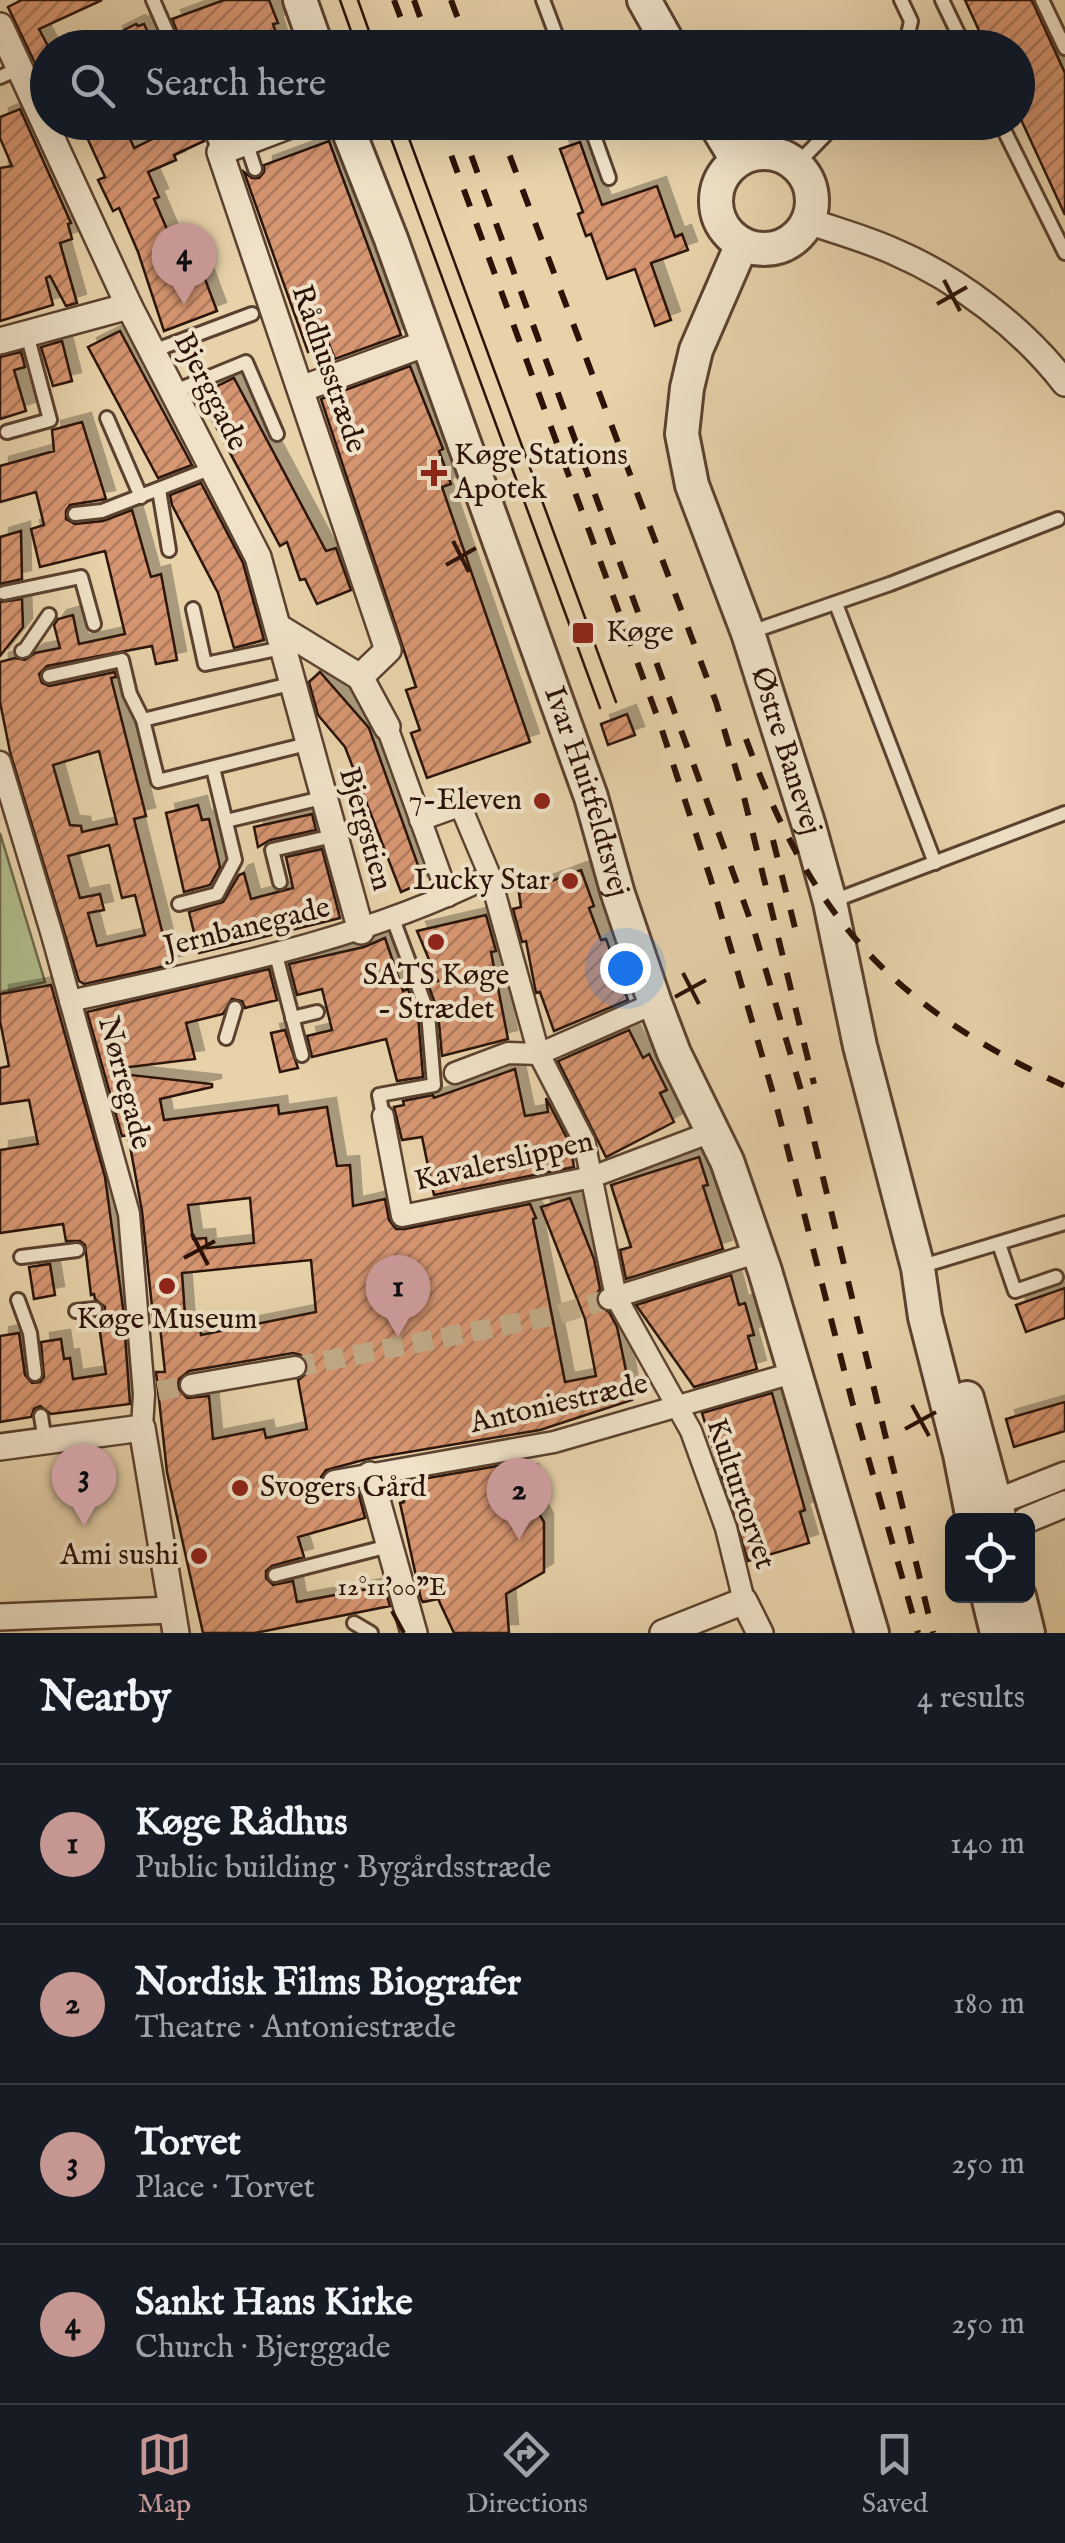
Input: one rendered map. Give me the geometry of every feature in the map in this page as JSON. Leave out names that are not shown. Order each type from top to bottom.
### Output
[{"type":"street","points":[[300,0],[311,30]]},
{"type":"street","points":[[644,0],[661,30]]},
{"type":"street","name":"Bjerggade","points":[[0,26],[10,72],[30,111]]},
{"type":"street","name":"Bjerggade","points":[[45,140],[258,557],[306,744]]},
{"type":"street","points":[[220,152],[251,140]]},
{"type":"street","name":"Ivar Huitfeldtsvej","points":[[352,140],[591,797],[655,1004],[674,1053],[714,1131],[759,1252],[872,1633]]},
{"type":"street","points":[[725,140],[737,160]]},
{"type":"street","name":"Rådhusstræde","points":[[220,152],[388,650],[360,677]]},
{"type":"street","points":[[767,152],[796,165],[811,191],[808,220],[798,234],[785,244],[756,248],[728,234],[715,204],[724,172],[737,160],[767,152]]},
{"type":"street","points":[[808,220],[896,252],[955,284],[999,316],[1065,383]]},
{"type":"street","name":"Østre Banevej","points":[[742,244],[696,350],[686,388],[682,434],[692,485],[748,633],[810,826],[860,1046],[918,1268],[948,1337],[985,1513]]},
{"type":"street","points":[[0,341],[130,306]]},
{"type":"street","points":[[301,389],[427,343]]},
{"type":"street","points":[[280,637],[360,677],[387,728],[420,820],[442,899]]},
{"type":"street","name":"Bjergstien","points":[[306,744],[360,931]]},
{"type":"street","name":"Nørregade","points":[[0,762],[128,1214],[124,1245],[130,1304],[151,1393],[142,1428]]},
{"type":"street","points":[[420,820],[458,803],[490,876],[538,1054],[584,1141],[612,1298],[676,1406]]},
{"type":"street","name":"Jernbanegade","points":[[70,1002],[226,970],[360,931],[490,876]]},
{"type":"street","points":[[456,1073],[508,1053],[538,1054],[655,1004]]},
{"type":"street","name":"Kavalerslippen","points":[[383,1116],[402,1216],[592,1177],[714,1131]]},
{"type":"street","points":[[612,1298],[759,1252]]},
{"type":"street","points":[[191,1384],[295,1367]]},
{"type":"street","name":"Antoniestræde","points":[[334,1481],[554,1442],[796,1372]]},
{"type":"street","name":"Kulturtorvet","points":[[676,1406],[691,1430],[726,1528],[744,1601]]},
{"type":"street","points":[[0,1446],[43,1429],[142,1428],[174,1622],[0,1617]]},
{"type":"street","points":[[370,1475],[414,1633]]},
{"type":"street","points":[[987,1513],[1065,1475]]},
{"type":"street","points":[[1035,1516],[1065,1504]]},
{"type":"street","points":[[664,1633],[744,1601],[760,1633]]},
{"type":"street","points":[[990,1603],[997,1633]]},
{"type":"street","points":[[1021,1603],[1028,1633]]},
{"type":"lane","points":[[153,0],[166,30]]},
{"type":"lane","points":[[543,0],[554,30]]},
{"type":"lane","points":[[901,0],[911,22],[909,30]]},
{"type":"lane","points":[[942,0],[956,30]]},
{"type":"lane","points":[[1042,0],[1065,48]]},
{"type":"lane","points":[[215,140],[220,152]]},
{"type":"lane","points":[[595,140],[609,178]]},
{"type":"lane","points":[[796,165],[820,140]]},
{"type":"lane","points":[[1009,140],[1065,252]]},
{"type":"lane","points":[[246,142],[255,168]]},
{"type":"lane","points":[[153,351],[252,314]]},
{"type":"lane","points":[[7,432],[50,420],[27,334]]},
{"type":"lane","points":[[175,392],[246,362],[277,434]]},
{"type":"lane","points":[[107,418],[141,497]]},
{"type":"lane","points":[[75,514],[102,511],[212,468]]},
{"type":"lane","points":[[159,490],[169,550]]},
{"type":"lane","points":[[748,633],[836,604],[1058,519]]},
{"type":"lane","points":[[4,593],[80,577],[94,624]]},
{"type":"lane","points":[[836,604],[936,863]]},
{"type":"lane","points":[[193,609],[205,664],[280,637]]},
{"type":"lane","points":[[22,650],[26,650],[49,615]]},
{"type":"lane","points":[[50,676],[122,660],[130,694],[143,720],[158,781],[306,744]]},
{"type":"lane","points":[[143,720],[290,684]]},
{"type":"lane","points":[[179,904],[217,894],[235,860],[213,768]]},
{"type":"lane","points":[[226,821],[322,798]]},
{"type":"lane","points":[[830,902],[1065,814]]},
{"type":"lane","points":[[280,882],[272,850],[333,836]]},
{"type":"lane","points":[[383,1116],[378,1095],[434,1084],[428,1013],[392,919]]},
{"type":"lane","points":[[276,956],[302,1055]]},
{"type":"lane","points":[[226,1038],[235,1008]]},
{"type":"lane","points":[[292,1018],[317,1012]]},
{"type":"lane","points":[[918,1268],[1065,1223]]},
{"type":"lane","points":[[999,1244],[1015,1291],[1056,1277]]},
{"type":"lane","points":[[21,1256],[77,1250]]},
{"type":"lane","points":[[18,1300],[30,1333],[35,1374]]},
{"type":"lane","points":[[76,1311],[95,1308]]},
{"type":"lane","points":[[275,1575],[389,1546]]},
{"type":"lane","points":[[354,1622],[370,1633]]},
{"type":"green space","points":[[0,833],[45,982],[0,992]]},
{"type":"building","points":[[22,0],[102,0],[40,30],[30,30],[30,53],[8,7]]},
{"type":"building","points":[[224,0],[269,0],[278,23],[273,24],[275,30],[177,30],[172,19]]},
{"type":"building","points":[[965,0],[1033,3],[1065,73],[1065,215],[1030,140],[1035,140],[1035,30],[979,30]]},
{"type":"building","points":[[144,24],[147,30],[124,30]]},
{"type":"building","points":[[20,109],[30,140],[34,140],[71,223],[68,224],[72,239],[60,243],[77,303],[66,306],[50,276],[46,278],[53,305],[0,321],[0,168],[12,166],[0,138],[0,117]]},
{"type":"building","points":[[88,140],[131,140],[134,148],[150,140],[204,140],[174,155],[176,160],[148,172],[159,197],[154,199],[187,276],[202,271],[217,311],[164,331],[119,208],[113,211],[98,180],[105,177]]},
{"type":"building","points":[[329,141],[401,335],[335,359],[329,344],[308,352],[244,172],[259,178],[264,165]]},
{"type":"building","points":[[580,142],[602,205],[657,186],[675,237],[682,234],[688,250],[651,263],[671,320],[655,326],[635,269],[607,279],[591,234],[586,236],[578,214],[583,212],[560,149]]},
{"type":"building","points":[[120,331],[192,465],[158,478],[88,347]]},
{"type":"building","points":[[62,341],[72,381],[53,386],[41,347]]},
{"type":"building","points":[[21,352],[25,367],[14,370],[26,411],[0,419],[0,357]]},
{"type":"building","points":[[410,366],[443,449],[439,451],[451,484],[442,487],[530,742],[427,778],[411,733],[420,730],[406,690],[416,687],[321,399]]},
{"type":"building","points":[[234,378],[326,551],[336,548],[351,590],[317,604],[305,579],[300,580],[287,542],[280,546],[199,395]]},
{"type":"building","points":[[82,422],[106,499],[70,505],[66,519],[75,524],[103,521],[132,510],[151,577],[161,574],[177,660],[156,664],[152,646],[47,666],[39,674],[42,683],[50,686],[115,672],[116,677],[111,678],[146,816],[134,819],[167,951],[171,950],[175,964],[84,984],[79,981],[10,752],[0,702],[0,662],[25,660],[35,653],[60,648],[54,625],[58,619],[73,615],[79,644],[125,634],[105,551],[40,567],[31,529],[44,525],[36,492],[0,502],[0,466],[54,451],[52,430]],"holes":[[[99,751],[117,824],[82,832],[81,826],[70,825],[53,765]],[[109,845],[122,898],[135,895],[145,935],[97,946],[88,913],[104,910],[100,894],[80,898],[68,856]]]},
{"type":"building","points":[[201,483],[243,563],[264,640],[234,648],[218,593],[172,505],[170,495]]},
{"type":"building","points":[[21,531],[22,579],[0,584],[0,537]]},
{"type":"building","points":[[22,599],[23,627],[0,656],[0,602]]},
{"type":"building","points":[[320,672],[369,728],[424,882],[401,892],[345,747],[318,715],[309,682]]},
{"type":"building","points":[[627,714],[635,735],[608,745],[601,724]]},
{"type":"building","points":[[198,805],[202,820],[209,819],[220,867],[210,885],[184,892],[166,813]]},
{"type":"building","points":[[312,814],[316,830],[270,840],[258,847],[254,827]]},
{"type":"building","points":[[322,849],[340,918],[199,953],[189,912],[223,902],[244,873],[251,899],[293,888],[286,857]]},
{"type":"building","points":[[581,870],[594,906],[589,908],[601,940],[606,939],[628,1000],[554,1031],[540,992],[536,993],[526,941],[522,942],[513,909],[521,907],[519,893]]},
{"type":"building","points":[[486,915],[496,951],[491,952],[508,1039],[442,1056],[438,1012],[428,984],[438,981],[417,931]]},
{"type":"building","points":[[385,938],[403,991],[408,989],[418,1015],[423,1077],[397,1081],[386,1039],[312,1057],[307,1036],[332,1030],[322,989],[297,995],[289,964],[364,947]]},
{"type":"building","points":[[269,969],[277,1000],[245,1008],[242,1001],[232,999],[223,1014],[186,1023],[195,1059],[121,1068],[121,1074],[212,1084],[160,1099],[164,1120],[278,1105],[279,1114],[327,1107],[337,1166],[350,1165],[353,1206],[385,1199],[389,1220],[396,1229],[530,1204],[536,1218],[533,1219],[565,1382],[596,1376],[585,1319],[541,1207],[570,1198],[594,1259],[600,1289],[596,1304],[609,1312],[617,1327],[632,1400],[540,1430],[367,1459],[326,1470],[321,1477],[323,1489],[335,1495],[358,1491],[365,1518],[298,1537],[304,1557],[272,1566],[266,1571],[266,1578],[273,1585],[293,1581],[297,1602],[384,1586],[390,1606],[255,1633],[203,1633],[167,1472],[156,1372],[165,1372],[160,1326],[154,1326],[142,1211],[128,1135],[122,1136],[87,1012]],"holes":[[[250,1198],[254,1243],[207,1248],[206,1238],[193,1239],[188,1205]],[[311,1260],[316,1312],[201,1335],[200,1328],[186,1329],[182,1273]],[[293,1353],[301,1355],[308,1364],[307,1373],[298,1380],[307,1429],[266,1438],[264,1429],[213,1439],[209,1396],[187,1398],[178,1388],[179,1379],[189,1371]]]},
{"type":"building","points":[[51,985],[105,1177],[123,1308],[130,1404],[51,1414],[40,1406],[31,1417],[0,1422],[0,1336],[19,1333],[25,1375],[32,1383],[44,1377],[41,1342],[61,1339],[64,1359],[70,1358],[73,1379],[106,1374],[98,1318],[105,1307],[91,1295],[85,1245],[66,1241],[63,1224],[0,1233],[0,1150],[38,1144],[29,1100],[0,1104],[0,1068],[9,1066],[0,1021],[0,994]]},
{"type":"building","points":[[285,1030],[298,1068],[280,1072],[271,1033]]},
{"type":"building","points":[[629,1030],[643,1058],[649,1054],[667,1090],[660,1093],[674,1122],[606,1157],[558,1061]]},
{"type":"building","points":[[515,1069],[525,1116],[548,1112],[546,1098],[570,1144],[574,1167],[434,1195],[422,1137],[402,1140],[394,1107],[404,1105],[403,1101],[433,1095],[434,1098]]},
{"type":"building","points":[[699,1157],[708,1185],[703,1186],[723,1249],[626,1279],[620,1250],[631,1247],[611,1185]]},
{"type":"building","points":[[50,1264],[55,1295],[34,1299],[29,1267]]},
{"type":"building","points":[[731,1275],[739,1305],[745,1303],[754,1335],[748,1336],[757,1369],[694,1387],[636,1305]]},
{"type":"building","points":[[1065,1288],[1065,1318],[1026,1332],[1016,1305]]},
{"type":"building","points":[[772,1393],[805,1510],[800,1512],[809,1543],[748,1561],[702,1413]]},
{"type":"building","points":[[1065,1402],[1065,1431],[1014,1447],[1006,1419]]},
{"type":"building","points":[[509,1464],[517,1476],[529,1473],[544,1522],[544,1572],[506,1594],[509,1633],[454,1633],[438,1599],[421,1599],[399,1483]]},
{"type":"tunnel","points":[[295,1367],[552,1316],[609,1299]]},
{"type":"tunnel","points":[[158,1391],[191,1385]]},
{"type":"tram line","points":[[340,0],[351,30]]},
{"type":"tram line","points":[[358,0],[369,30]]},
{"type":"tram line","points":[[392,140],[600,708]]},
{"type":"tram line","points":[[410,140],[616,702]]},
{"type":"railway","points":[[394,0],[405,30]]},
{"type":"railway","points":[[414,0],[425,30]]},
{"type":"railway","points":[[451,0],[462,30]]},
{"type":"railway","points":[[446,140],[660,724],[710,877],[775,1100],[852,1401],[918,1633]]},
{"type":"railway","points":[[466,140],[754,930],[806,1107],[933,1633]]},
{"type":"railway","points":[[504,140],[716,702],[743,793],[814,1084]]},
{"type":"railway","points":[[746,739],[771,802],[799,857],[830,906],[865,950],[905,988],[951,1023],[1004,1056],[1065,1086]]},
{"type":"railway","points":[[773,840],[799,944]]},
{"type":"place","name":"Sankt Hans Kirke","points":[[184,305]]},
{"type":"place","name":"Køge Stations Apotek","points":[[434,473]]},
{"type":"place","name":"Køge","points":[[583,633]]},
{"type":"place","name":"7-Eleven","points":[[542,801]]},
{"type":"place","name":"Lucky Star","points":[[570,881]]},
{"type":"place","name":"SATS Køge - Strædet","points":[[436,942]]},
{"type":"place","name":"Køge Museum","points":[[167,1286]]},
{"type":"place","name":"Køge Rådhus","points":[[398,1337]]},
{"type":"place","name":"Svogers Gård","points":[[240,1488]]},
{"type":"place","name":"Torvet","points":[[84,1526]]},
{"type":"place","name":"Nordisk Films Biografer","points":[[519,1540]]},
{"type":"place","name":"Ami sushi","points":[[199,1556]]}]
